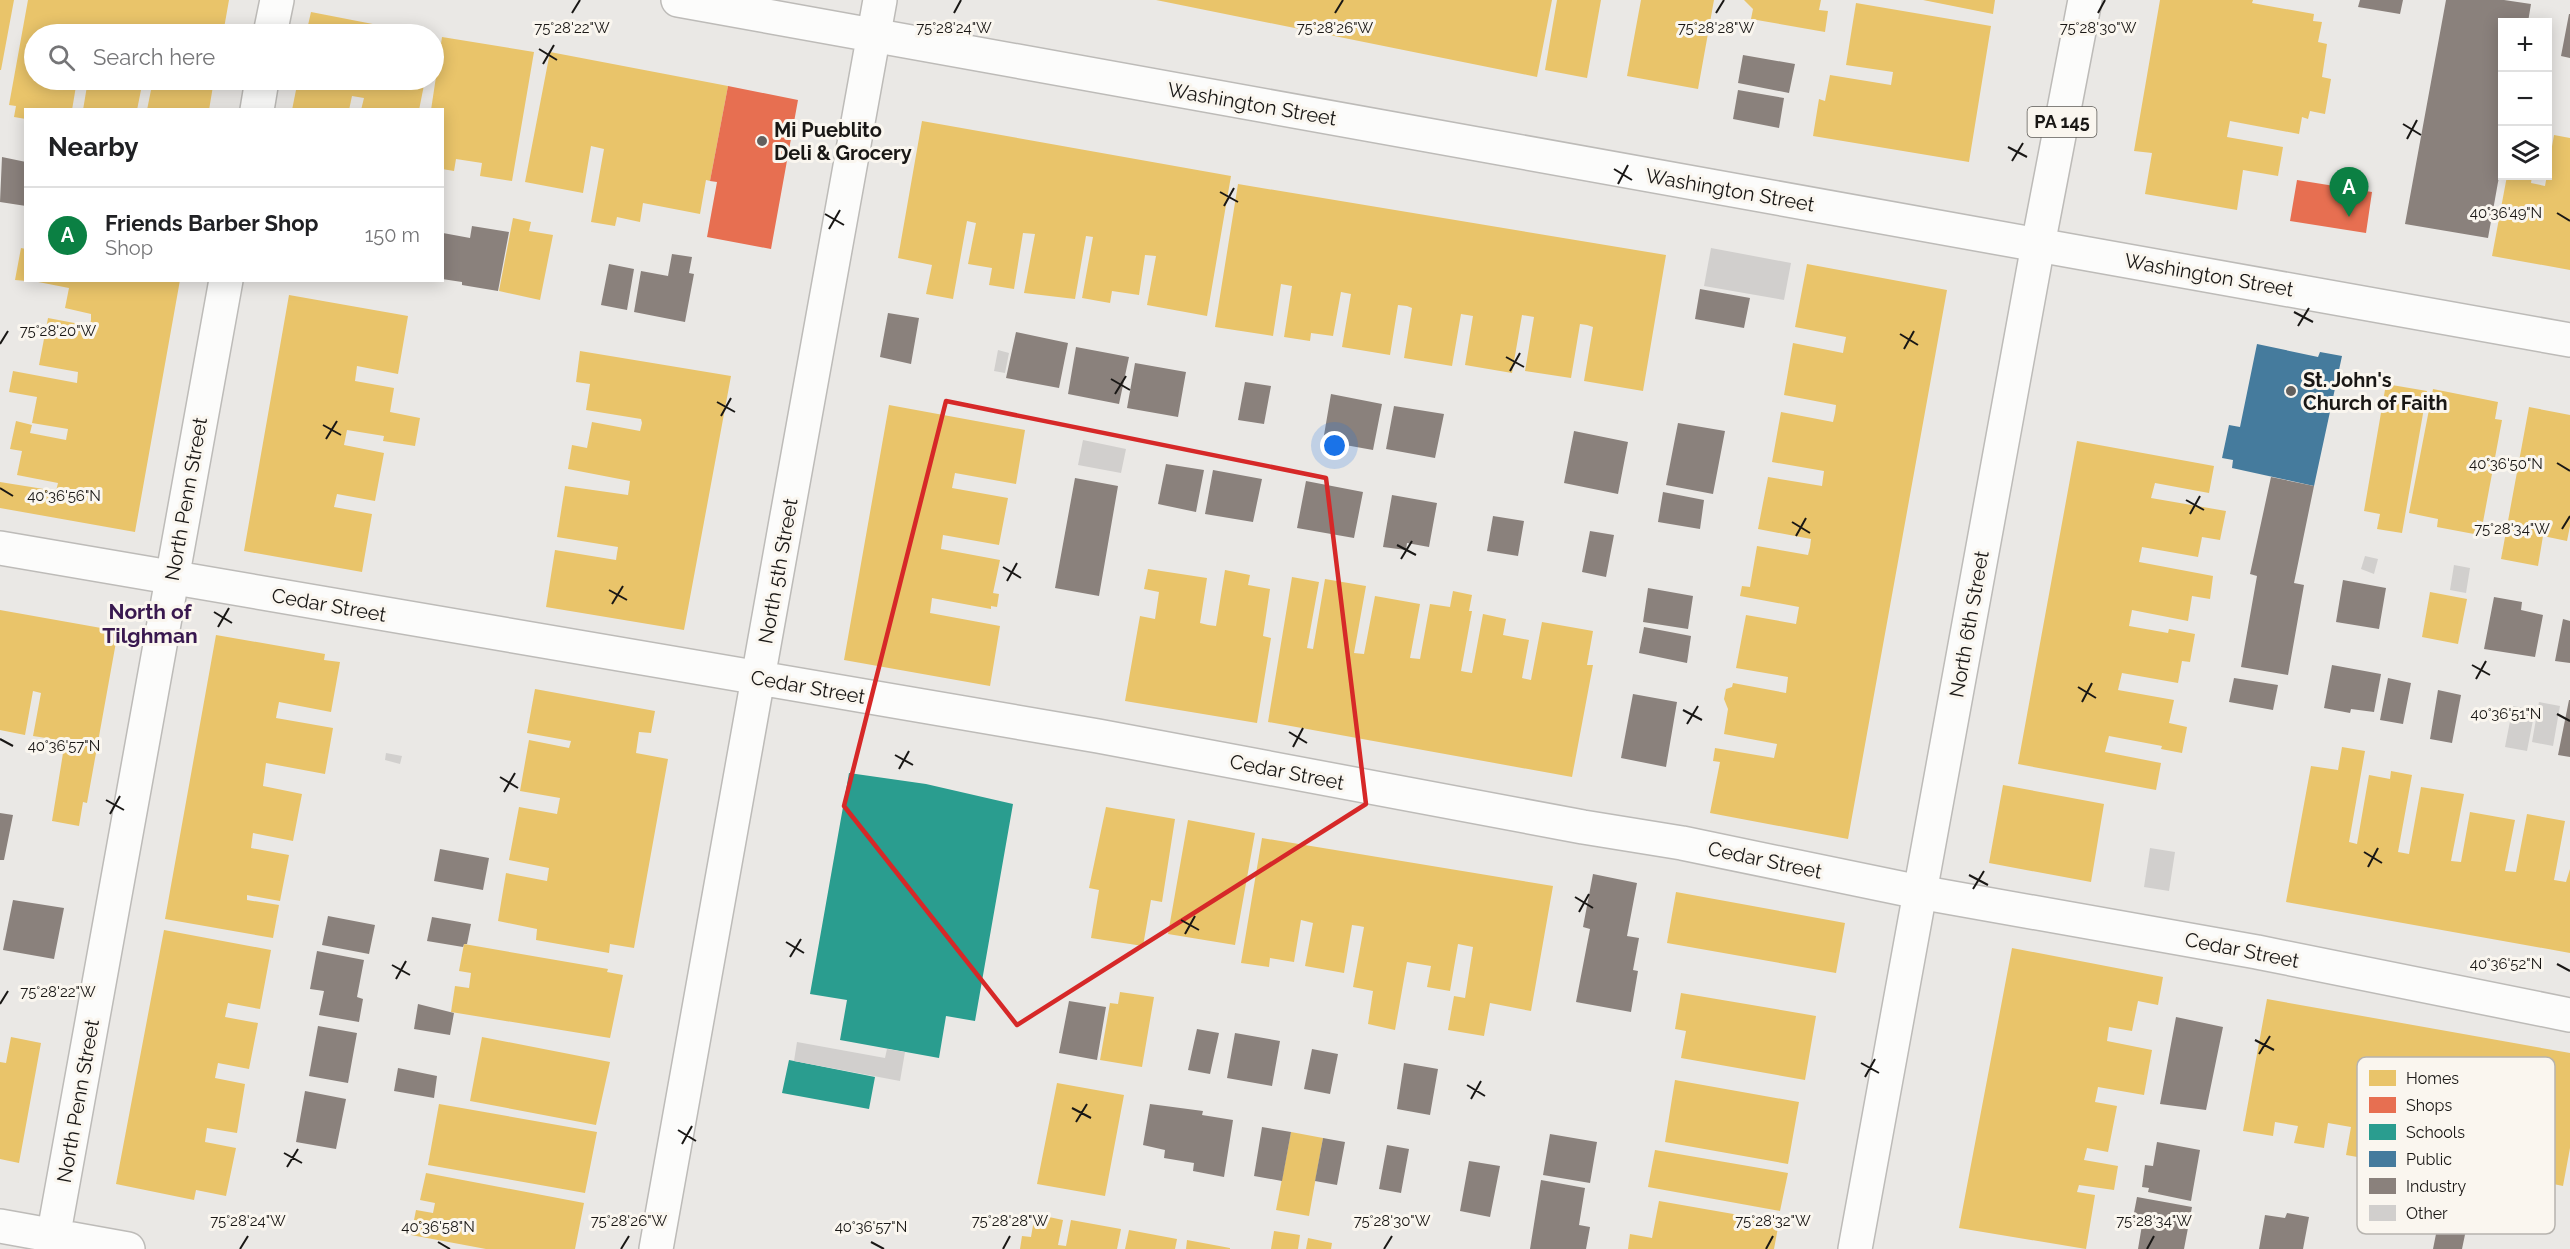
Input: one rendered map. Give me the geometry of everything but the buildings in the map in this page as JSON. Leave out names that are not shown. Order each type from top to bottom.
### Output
[{"type":"street","points":[[272,24],[277,0]]},
{"type":"street","name":"Washington Street","points":[[678,0],[2570,340]]},
{"type":"street","name":"North 5th Street","points":[[656,1249],[759,679],[815,349],[880,0]]},
{"type":"street","name":"North 6th Street","points":[[1855,1249],[2038,245],[2085,0]]},
{"type":"street","points":[[257,108],[260,90]]},
{"type":"street","name":"North Penn Street","points":[[53,1243],[226,282]]},
{"type":"street","name":"Cedar Street","points":[[0,548],[1098,736],[1582,827],[1682,843],[1919,892],[2257,952],[2570,1015]]},
{"type":"street","points":[[0,1226],[53,1243],[128,1249]]},
{"type":"highlighted area","points":[[946,401],[1326,478],[1366,804],[1017,1025],[844,806]]},
{"type":"place","name":"Mi Pueblito Deli & Grocery","points":[[762,141]]},
{"type":"place","name":"Friends Barber Shop","points":[[2349,217]]},
{"type":"place","name":"St. John's Church of Faith","points":[[2291,391]]},
{"type":"district","name":"North of Tilghman","points":[[150,624]]}]
